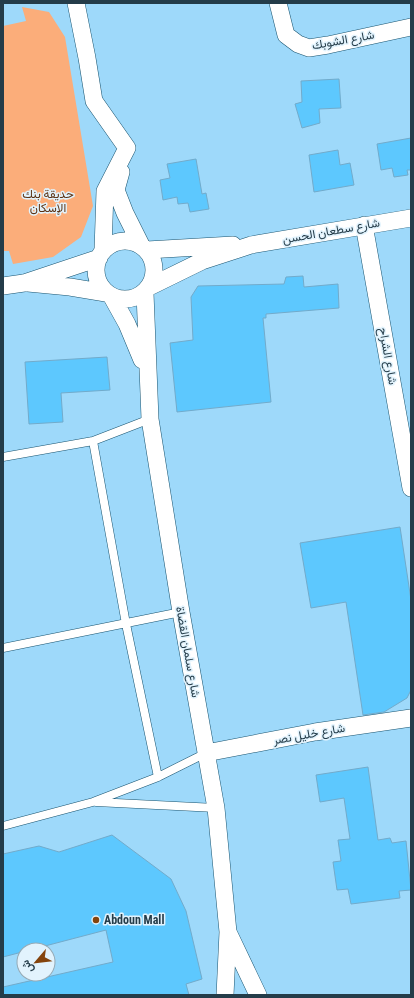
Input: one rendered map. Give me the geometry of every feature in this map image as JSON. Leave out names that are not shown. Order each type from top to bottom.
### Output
[{"type":"street","points":[[24,283],[70,287],[129,300],[148,290],[154,277],[155,268],[152,258],[144,248],[125,213],[116,190],[127,148],[94,101],[88,58],[76,3]]},
{"type":"street","name":"شارع الشوبك","points":[[278,3],[286,35],[298,44],[309,48],[411,27]]},
{"type":"street","points":[[109,295],[100,285],[96,276],[96,267],[101,254],[105,191],[127,148]]},
{"type":"street","name":"شارع سطعان الحسن","points":[[148,290],[202,261],[251,245],[364,224],[411,218]]},
{"type":"street","name":"شارع الشراح","points":[[364,224],[411,488]]},
{"type":"street","points":[[3,286],[24,283],[101,254],[112,244],[121,241],[132,241],[144,248]]},
{"type":"street","name":"شارع سطعان الحسن","points":[[144,248],[251,245]]},
{"type":"street","name":"شارع سلمان القضاة","points":[[148,290],[147,372],[150,419],[181,612],[216,808],[228,932],[225,995]]},
{"type":"street","name":"شارع سلمان القضاة","points":[[109,295],[127,324],[147,372]]},
{"type":"street","name":"شارع خليل نصر","points":[[206,753],[315,732],[411,718]]},
{"type":"street","name":"شارع سلمان القضاة","points":[[228,932],[258,995]]},
{"type":"lane","points":[[3,457],[93,441],[150,419]]},
{"type":"lane","points":[[93,441],[126,624],[158,777]]},
{"type":"lane","points":[[3,648],[181,612]]},
{"type":"lane","points":[[3,826],[93,802],[158,777],[206,753]]},
{"type":"lane","points":[[93,802],[216,808]]},
{"type":"green space","name":"حديقة بنك الإسكان","points":[[22,7],[49,12],[65,37],[93,206],[81,237],[53,257],[13,264],[9,251],[3,251],[3,26],[26,21]]},
{"type":"building","points":[[339,79],[341,108],[319,109],[320,123],[302,128],[295,104],[302,102],[301,81]]},
{"type":"building","points":[[411,138],[411,170],[407,170],[408,175],[394,177],[392,168],[381,170],[377,144]]},
{"type":"building","points":[[338,150],[340,165],[350,163],[354,185],[314,192],[309,155]]},
{"type":"building","points":[[196,159],[202,194],[206,193],[209,209],[190,212],[188,203],[178,204],[177,197],[163,200],[160,180],[170,178],[167,164]]},
{"type":"building","points":[[303,276],[304,287],[338,284],[339,308],[266,314],[266,318],[263,318],[271,402],[177,412],[170,343],[193,340],[191,297],[198,286],[284,284],[286,277]]},
{"type":"building","points":[[107,357],[110,390],[61,393],[63,422],[29,424],[25,362]]},
{"type":"building","points":[[400,527],[411,600],[411,690],[407,698],[384,712],[363,715],[346,602],[311,608],[300,543]]},
{"type":"building","points":[[368,767],[378,840],[390,838],[392,843],[406,841],[411,890],[399,891],[400,898],[351,904],[348,889],[337,890],[333,862],[341,861],[338,840],[350,839],[344,798],[320,802],[316,775]]},
{"type":"building","name":"Abdoun Mall","points":[[112,835],[171,879],[186,911],[202,979],[186,984],[189,995],[3,995],[3,987],[25,982],[56,982],[56,975],[113,962],[106,930],[56,943],[16,942],[16,954],[3,957],[3,854],[39,846],[59,852]]},
{"type":"place","name":"Abdoun Mall","points":[[96,920]]}]
